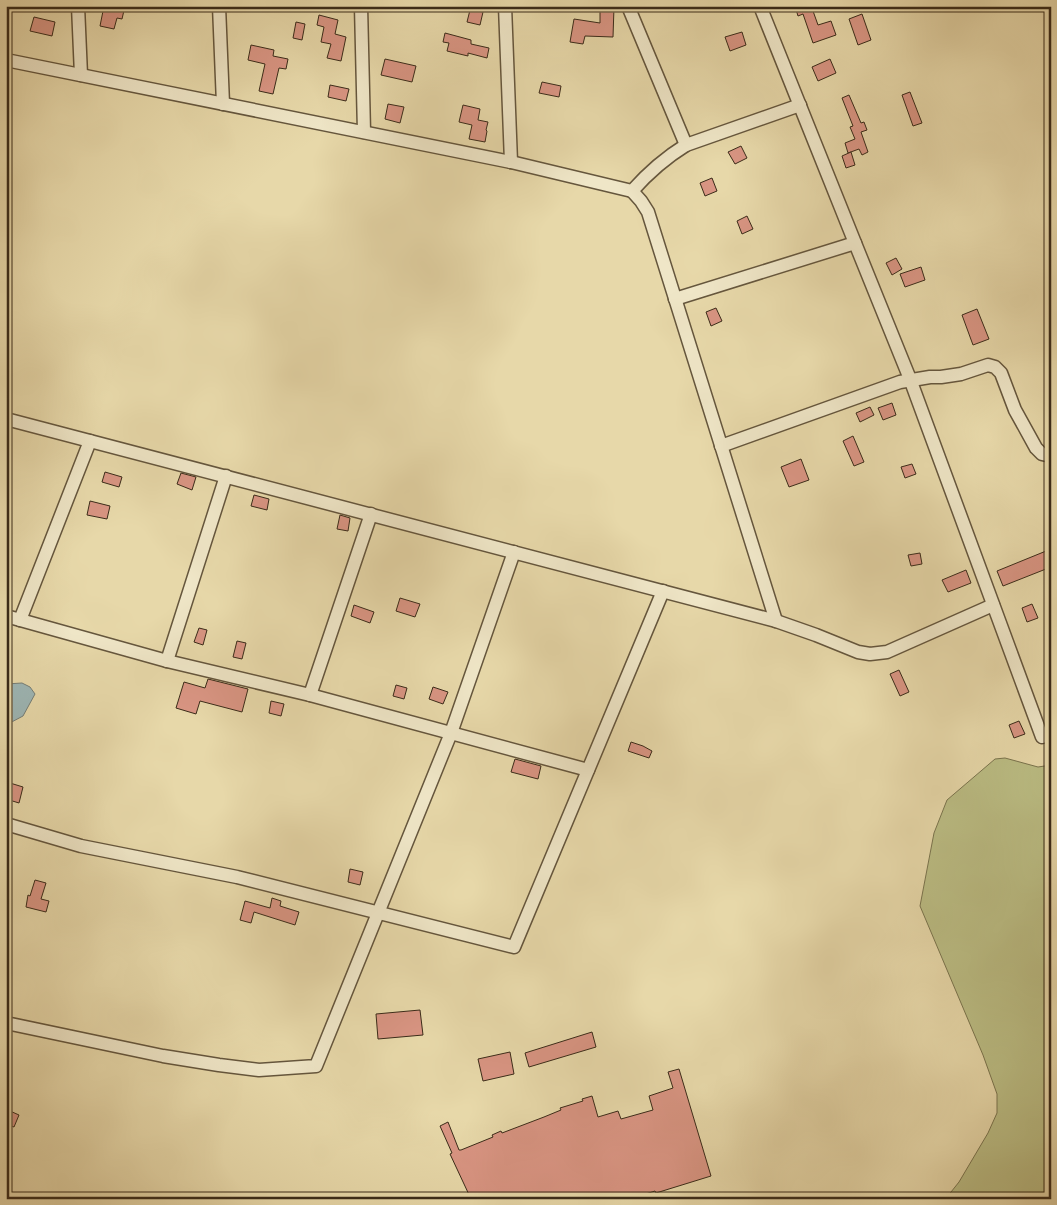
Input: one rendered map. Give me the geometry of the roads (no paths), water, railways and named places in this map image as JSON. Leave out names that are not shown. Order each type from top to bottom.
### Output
[{"type":"street","points":[[78,6],[81,75]]},
{"type":"street","points":[[219,6],[223,104]]},
{"type":"street","points":[[361,6],[364,132]]},
{"type":"street","points":[[505,6],[511,162]]},
{"type":"street","points":[[628,6],[686,145]]},
{"type":"street","points":[[760,6],[910,379],[1042,737]]},
{"type":"street","points":[[6,60],[511,162],[632,191],[648,212],[776,621]]},
{"type":"street","points":[[632,191],[650,171],[670,154],[686,145],[800,106]]},
{"type":"street","points":[[675,300],[854,243]]},
{"type":"street","points":[[721,446],[910,379],[961,374],[988,365],[995,367],[1000,373],[1015,410],[1036,448],[1042,454],[1051,456]]},
{"type":"street","points":[[6,419],[776,621],[858,652],[870,654],[887,652],[993,605]]},
{"type":"street","points":[[20,620],[90,441]]},
{"type":"street","points":[[168,661],[226,476]]},
{"type":"street","points":[[310,695],[371,514]]},
{"type":"street","points":[[7,1025],[219,1065],[260,1070],[316,1066],[451,733],[514,552]]},
{"type":"street","points":[[6,824],[81,846],[237,877],[514,947],[663,591]]},
{"type":"street","points":[[6,616],[168,661],[310,695],[588,770]]},
{"type":"water","points":[[22,683],[30,687],[35,694],[23,716],[6,725],[6,684]]}]
